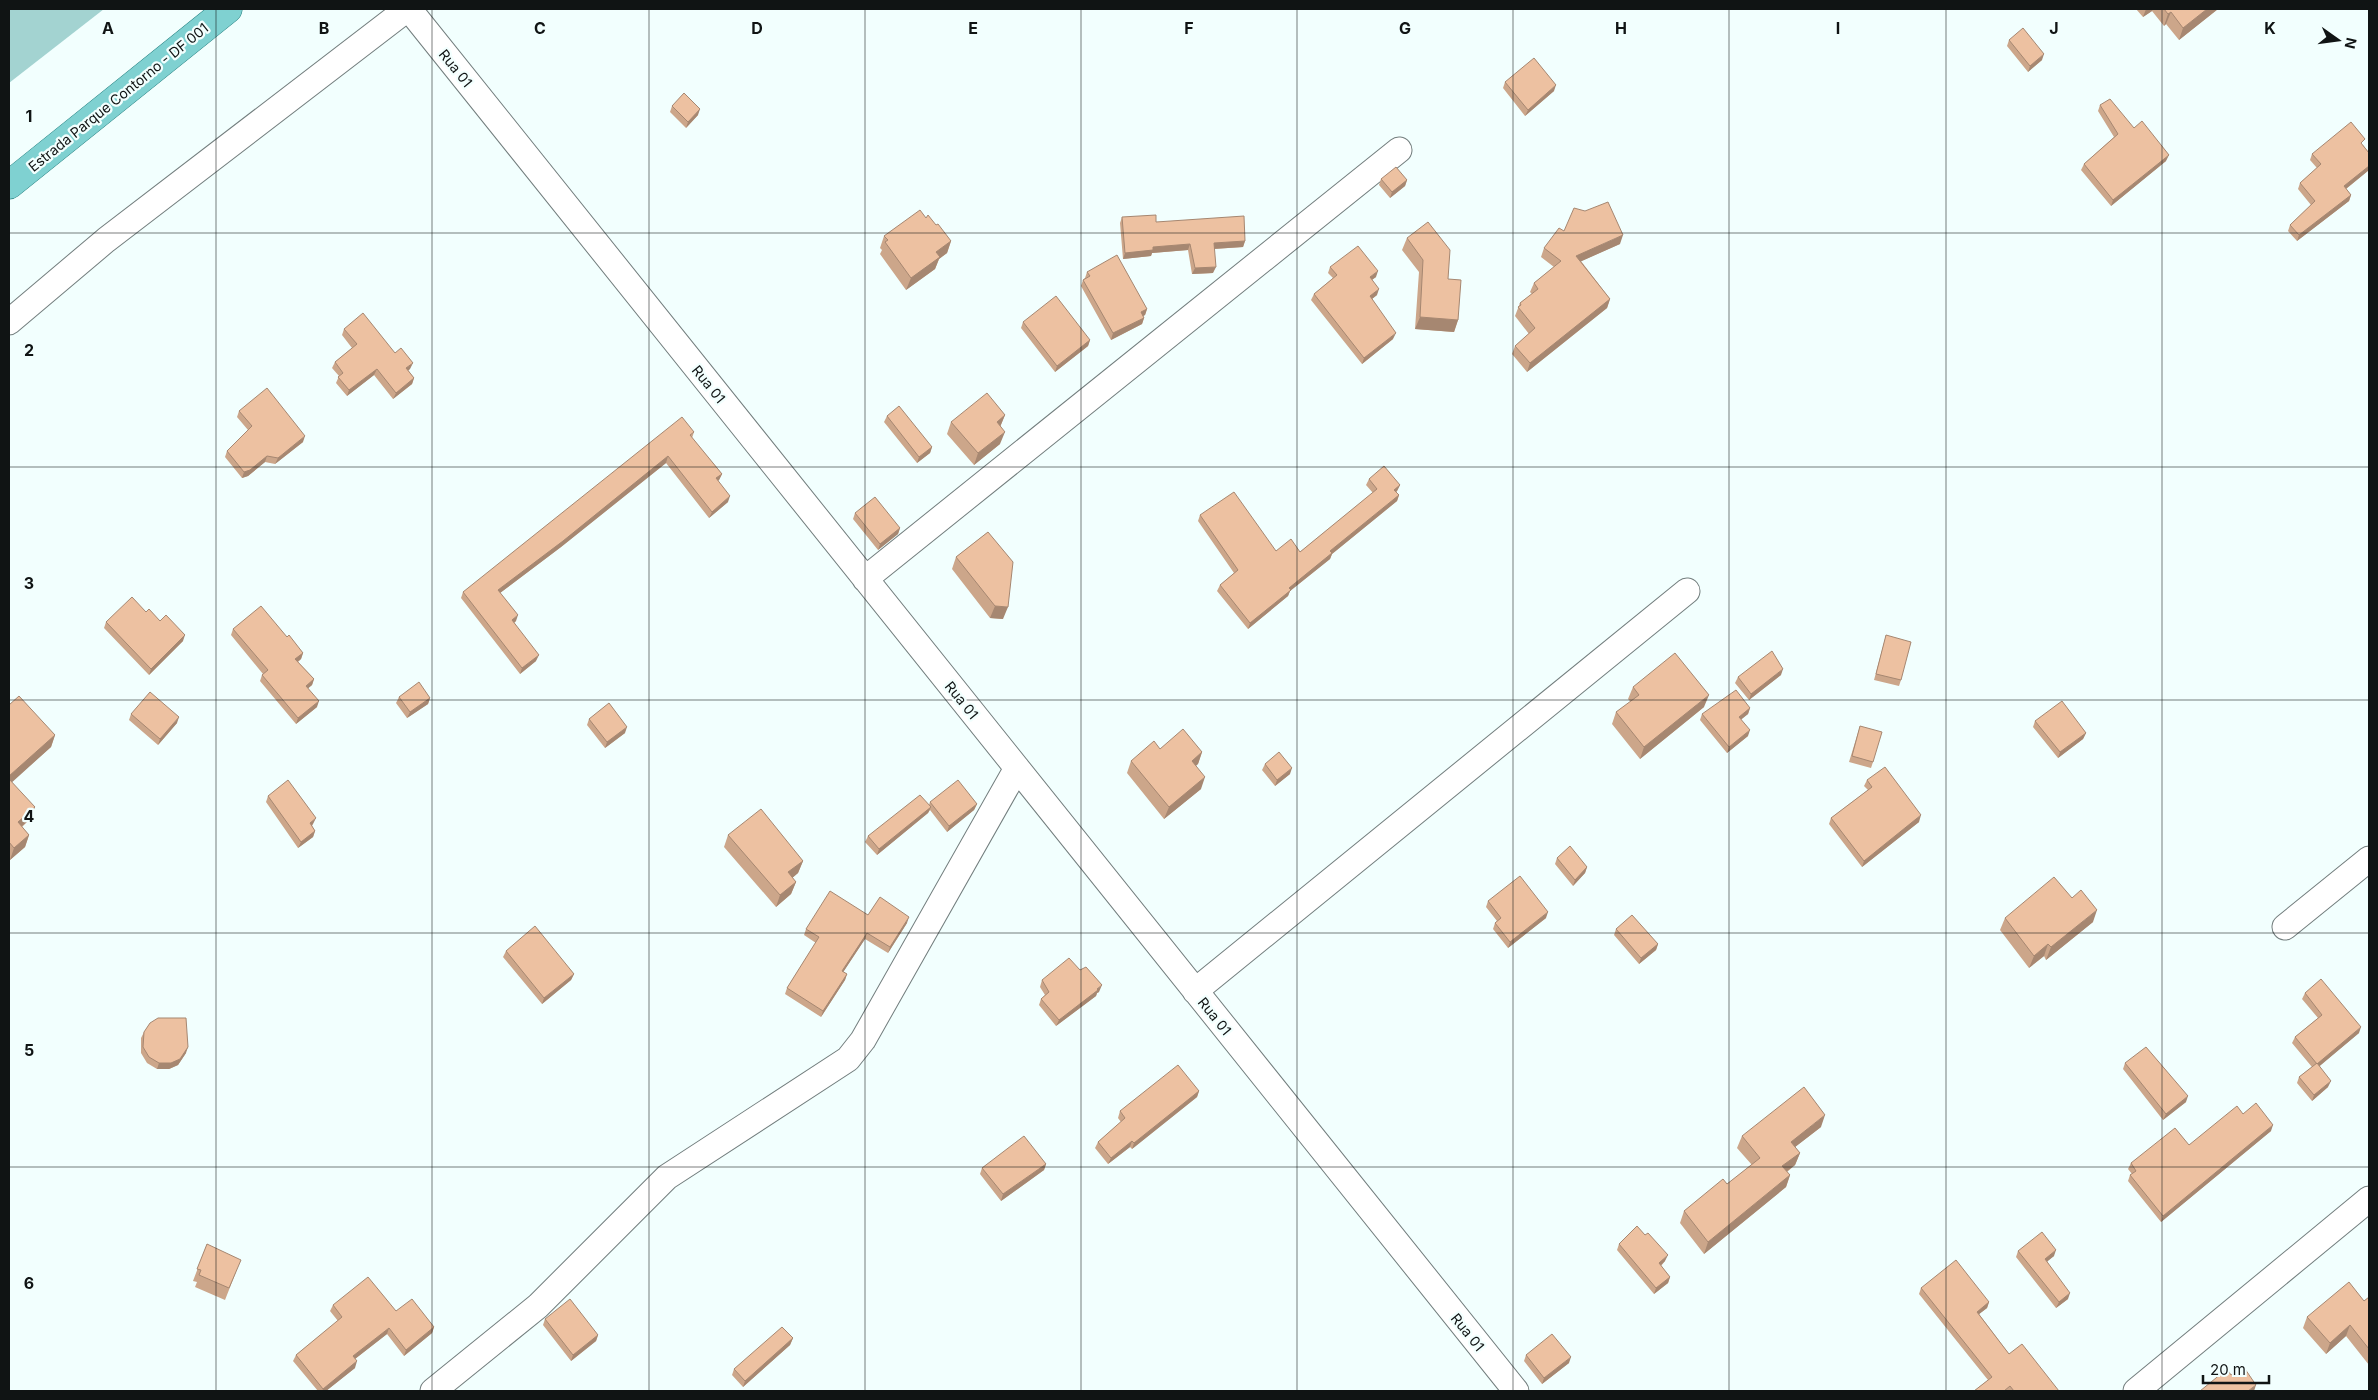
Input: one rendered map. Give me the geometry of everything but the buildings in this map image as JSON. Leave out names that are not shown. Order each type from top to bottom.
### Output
[{"type":"main road","name":"Estrada Parque Contorno - DF 001","points":[[9,185],[228,9]]},
{"type":"street","points":[[9,322],[106,240],[408,9]]},
{"type":"street","name":"Rua 01","points":[[408,9],[1516,1391]]},
{"type":"street","points":[[865,579],[1399,150]]},
{"type":"street","points":[[1195,991],[1687,591]]},
{"type":"street","points":[[433,1391],[538,1306],[666,1177],[848,1059],[863,1040],[1017,768]]},
{"type":"street","points":[[2285,927],[2369,859]]},
{"type":"street","points":[[2136,1391],[2369,1198]]},
{"type":"shaded area","points":[[9,9],[104,9],[9,83]]}]
